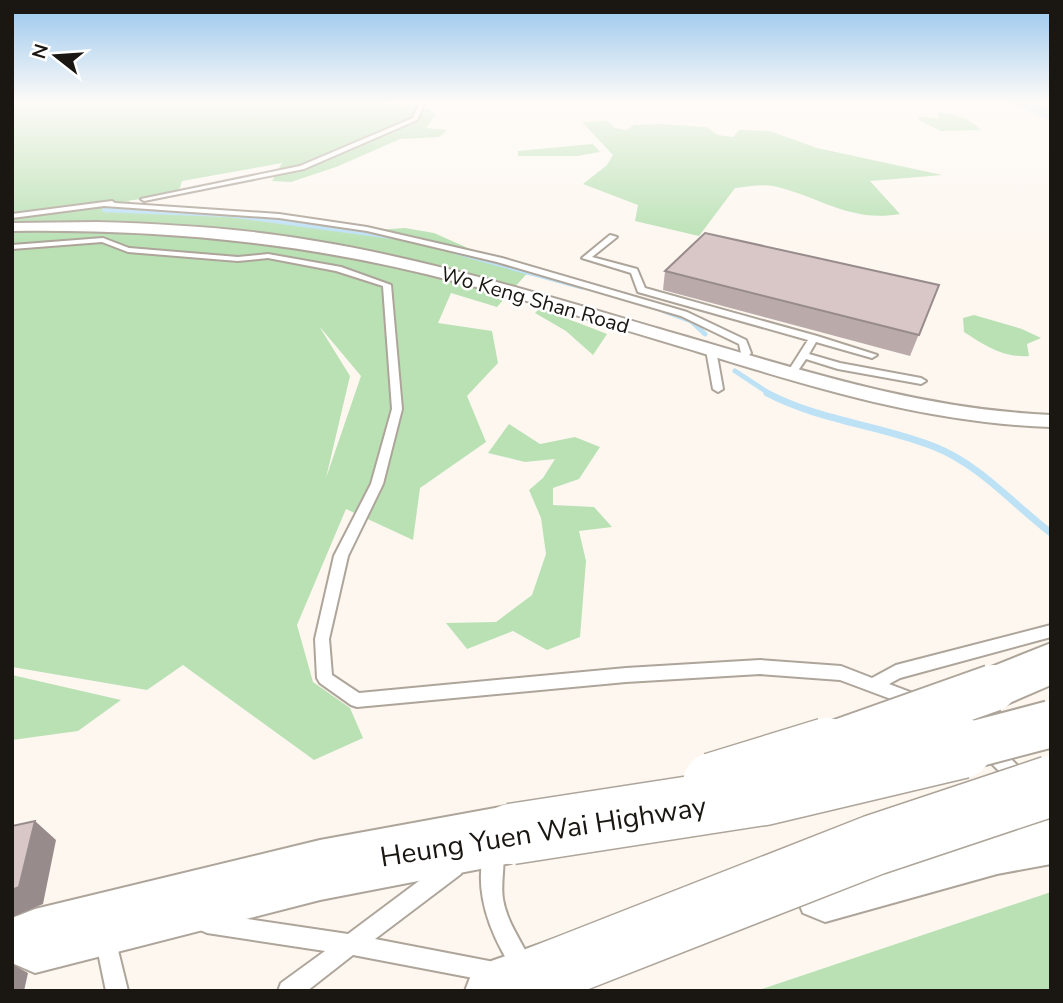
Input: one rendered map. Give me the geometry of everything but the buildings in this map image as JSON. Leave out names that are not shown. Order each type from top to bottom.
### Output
[{"type":"highway","points":[[503,836],[725,779],[825,748],[993,688],[1051,663]]},
{"type":"highway","name":"Heung Yuen Wai Highway","points":[[35,941],[320,870],[503,836],[764,795],[874,771],[1051,724]]},
{"type":"highway","points":[[523,982],[893,871],[997,845],[1048,810]]},
{"type":"street","name":"Wo Keng Shan Road","points":[[12,227],[172,229],[317,245],[424,268],[792,373],[931,409],[980,417],[1051,421]]},
{"type":"lane","points":[[12,215],[178,194],[302,168],[346,149]]},
{"type":"lane","points":[[103,204],[182,207],[292,218],[367,229],[499,260],[684,314],[743,342],[746,353],[742,358]]},
{"type":"lane","points":[[613,237],[586,258],[634,271],[641,290],[872,355]]},
{"type":"lane","points":[[12,247],[103,240],[128,250],[238,259],[268,256],[338,270],[387,285],[397,409],[377,484],[341,556],[322,639],[325,678],[357,700],[626,675],[760,667],[841,673],[939,710],[948,718]]},
{"type":"lane","points":[[792,373],[814,338]]},
{"type":"lane","points":[[711,350],[718,389]]},
{"type":"lane","points":[[802,355],[838,366],[921,381]]},
{"type":"lane","points":[[873,685],[896,672],[1051,631]]},
{"type":"lane","points":[[968,733],[1006,763],[1048,810]]},
{"type":"lane","points":[[289,991],[348,944],[503,836]]},
{"type":"lane","points":[[503,836],[491,878],[492,902],[499,927],[523,982]]},
{"type":"lane","points":[[117,991],[122,919],[348,944],[523,982]]},
{"type":"green space","points":[[12,149],[378,149],[336,167],[291,182],[272,181],[282,163],[182,181],[178,194],[119,202],[130,201],[123,208],[248,214],[364,231],[405,228],[434,233],[497,261],[530,270],[497,307],[451,293],[438,323],[492,331],[498,363],[467,396],[486,442],[420,488],[413,540],[346,509],[297,625],[313,682],[350,708],[363,738],[314,760],[183,665],[147,690],[12,667]],"holes":[[[319,326],[361,376],[326,478],[350,376]]]},
{"type":"green space","points":[[597,149],[600,152],[577,156],[518,156],[518,151]]},
{"type":"green space","points":[[607,149],[821,149],[942,175],[870,181],[900,214],[882,216],[850,212],[773,186],[735,188],[699,236],[635,221],[638,205],[583,184],[607,165],[613,155]]},
{"type":"green space","points":[[540,308],[607,334],[593,355],[566,331],[535,313]]},
{"type":"green space","points":[[974,315],[1022,329],[1041,338],[1027,344],[1029,356],[1003,353],[964,332],[963,318]]},
{"type":"green space","points":[[509,424],[540,444],[575,437],[600,447],[579,479],[553,488],[553,505],[594,507],[612,527],[579,531],[586,561],[580,637],[547,650],[513,631],[467,649],[446,623],[496,622],[532,595],[546,554],[541,518],[529,490],[543,478],[555,459],[525,462],[488,453]]},
{"type":"green space","points":[[12,675],[121,700],[78,731],[12,740]]},
{"type":"green space","points":[[1051,892],[1051,991],[756,991]]},
{"type":"waterway","points":[[104,210],[230,215],[393,237]]},
{"type":"waterway","points":[[455,252],[530,273]]},
{"type":"waterway","points":[[524,271],[582,287]]},
{"type":"waterway","points":[[664,311],[691,321],[705,334]]},
{"type":"waterway","points":[[735,371],[770,394]]},
{"type":"waterway","points":[[767,393],[829,417],[935,447],[981,474],[1051,533]]}]
